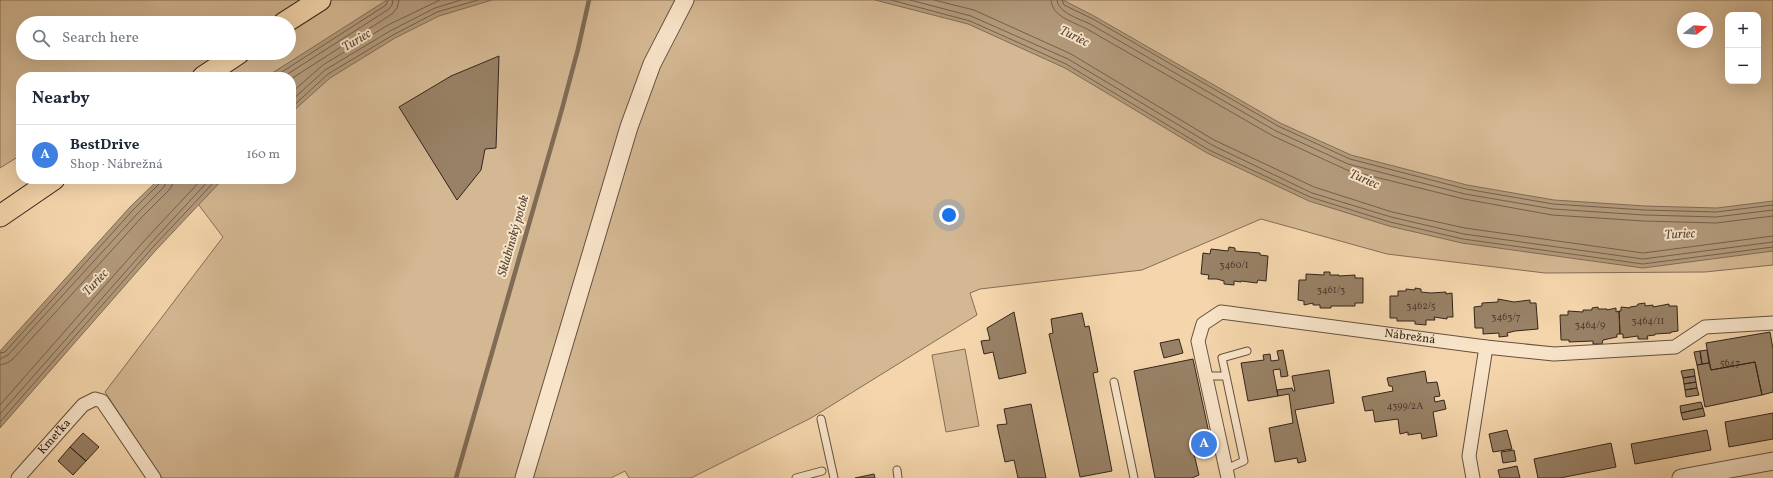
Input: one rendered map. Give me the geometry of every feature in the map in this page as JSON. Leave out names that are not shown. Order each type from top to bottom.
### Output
[{"type":"main road","points":[[295,16],[320,0]]},
{"type":"main road","points":[[210,72],[228,60]]},
{"type":"main road","points":[[0,216],[47,184]]},
{"type":"street","points":[[524,478],[629,127],[652,64],[685,0]]},
{"type":"street","name":"Nábrežná","points":[[1227,473],[1198,341],[1203,324],[1221,312],[1486,347],[1554,354],[1675,347],[1705,327],[1773,323]]},
{"type":"street","points":[[1472,478],[1469,456],[1486,347]]},
{"type":"street","name":"Kmeťka","points":[[18,478],[83,405],[95,399],[102,401],[154,478]]},
{"type":"street","points":[[1681,478],[1773,461]]},
{"type":"lane","points":[[1227,473],[1244,461],[1222,358],[1247,352]]},
{"type":"lane","points":[[1205,376],[1226,376]]},
{"type":"lane","points":[[1114,382],[1134,478]]},
{"type":"lane","points":[[821,419],[834,478]]},
{"type":"lane","points":[[897,470],[898,478]]},
{"type":"lane","points":[[796,478],[822,471]]},
{"type":"shaded area","points":[[0,0],[1773,0],[1773,265],[1705,272],[1545,273],[1387,254],[1261,219],[1142,270],[980,289],[970,293],[977,315],[811,418],[691,478],[629,478],[625,471],[611,478],[162,478],[105,392],[223,237],[183,184],[296,184],[296,72],[16,72],[16,158],[0,168]]},
{"type":"shaded area","points":[[965,349],[979,426],[946,432],[932,355]]},
{"type":"water","name":"Turiec","points":[[387,0],[492,0],[439,16],[395,38],[330,78],[296,109],[296,72],[274,72],[293,60],[296,60],[296,58]]},
{"type":"water","name":"Turiec","points":[[875,0],[1063,0],[1094,16],[1280,123],[1351,155],[1467,185],[1554,200],[1645,206],[1717,208],[1773,201],[1773,251],[1643,268],[1462,243],[1389,226],[1309,201],[1207,153],[1065,68],[968,24]]},
{"type":"water","name":"Turiec","points":[[154,184],[218,184],[156,250],[0,428],[0,351],[130,207]]},
{"type":"building","points":[[499,56],[496,148],[485,149],[481,170],[457,200],[399,107],[451,76]]},
{"type":"building","points":[[1229,247],[1235,248],[1235,251],[1260,253],[1260,255],[1268,256],[1266,281],[1258,280],[1257,283],[1234,281],[1234,285],[1224,284],[1224,281],[1208,279],[1209,275],[1201,274],[1203,253],[1210,254],[1211,249],[1228,251]]},
{"type":"building","points":[[1324,272],[1330,272],[1330,275],[1355,275],[1355,278],[1363,278],[1363,303],[1355,303],[1355,306],[1331,306],[1331,308],[1320,308],[1320,305],[1313,305],[1313,303],[1304,305],[1304,301],[1298,300],[1299,280],[1306,280],[1306,274],[1324,275]]},
{"type":"building","points":[[1415,288],[1421,289],[1421,292],[1452,293],[1453,317],[1447,317],[1447,319],[1434,317],[1435,320],[1426,320],[1426,325],[1415,324],[1415,321],[1397,321],[1397,318],[1390,318],[1390,296],[1398,296],[1398,291],[1406,291],[1406,289],[1415,290]]},
{"type":"building","points":[[1498,299],[1514,302],[1530,300],[1530,303],[1536,303],[1538,329],[1515,331],[1507,333],[1508,336],[1499,337],[1499,333],[1483,334],[1483,328],[1475,328],[1474,307],[1482,306],[1482,303],[1498,302]]},
{"type":"building","points":[[1645,303],[1645,306],[1653,305],[1653,307],[1669,304],[1669,306],[1677,306],[1678,331],[1647,336],[1648,339],[1638,339],[1638,336],[1623,338],[1623,334],[1620,334],[1619,311],[1621,311],[1621,307],[1630,308],[1637,306],[1638,304]]},
{"type":"building","points":[[1598,307],[1598,309],[1607,310],[1616,308],[1616,312],[1619,311],[1620,334],[1617,334],[1617,337],[1603,340],[1602,344],[1593,344],[1593,341],[1569,342],[1569,340],[1561,340],[1560,315],[1568,315],[1568,311],[1583,312],[1583,310],[1592,310],[1592,308]]},
{"type":"building","points":[[1014,312],[1026,373],[999,379],[993,352],[984,354],[981,341],[990,340],[987,328]]},
{"type":"building","points":[[1082,313],[1085,327],[1089,326],[1098,372],[1093,373],[1112,471],[1080,477],[1049,334],[1053,333],[1051,319]]},
{"type":"building","points":[[1770,332],[1773,349],[1773,392],[1762,395],[1755,362],[1711,370],[1706,343]]},
{"type":"building","points":[[1179,339],[1183,353],[1164,358],[1160,343]]},
{"type":"building","points":[[1283,350],[1288,376],[1281,377],[1280,369],[1273,370],[1278,396],[1248,401],[1241,363],[1264,360],[1263,355],[1270,354],[1271,361],[1279,360],[1277,351]]},
{"type":"building","points":[[1707,350],[1709,363],[1702,364],[1700,351]]},
{"type":"building","points":[[1700,351],[1702,364],[1697,365],[1694,352]]},
{"type":"building","points":[[1193,359],[1212,447],[1209,450],[1194,454],[1199,475],[1192,478],[1155,478],[1134,371]]},
{"type":"building","points":[[1755,362],[1762,395],[1705,407],[1697,365],[1709,363],[1711,370]]},
{"type":"building","points":[[1694,369],[1695,376],[1683,378],[1681,371]]},
{"type":"building","points":[[1329,370],[1334,403],[1295,410],[1306,461],[1298,463],[1297,458],[1275,462],[1269,428],[1293,423],[1289,394],[1278,396],[1277,390],[1292,388],[1293,391],[1295,391],[1292,376]]},
{"type":"building","points":[[1425,371],[1427,383],[1437,382],[1440,396],[1434,397],[1435,402],[1444,400],[1446,409],[1433,412],[1437,436],[1422,439],[1421,433],[1408,435],[1408,432],[1400,434],[1398,419],[1375,422],[1373,410],[1365,411],[1362,397],[1393,391],[1392,386],[1389,386],[1387,378]]},
{"type":"building","points":[[1695,376],[1696,382],[1684,384],[1683,378]]},
{"type":"building","points":[[1696,382],[1697,388],[1685,390],[1684,384]]},
{"type":"building","points":[[1697,388],[1699,395],[1686,397],[1685,390]]},
{"type":"building","points":[[1701,402],[1703,408],[1681,413],[1680,406]]},
{"type":"building","points":[[1031,404],[1046,478],[1018,478],[1014,460],[1005,462],[997,425],[1007,424],[1004,409]]},
{"type":"building","points":[[1703,408],[1705,416],[1683,420],[1681,413]]},
{"type":"building","points":[[1773,413],[1773,439],[1729,447],[1725,422]]},
{"type":"building","points":[[1507,430],[1512,449],[1493,452],[1489,434]]},
{"type":"building","points":[[1707,430],[1711,450],[1635,464],[1631,444]]},
{"type":"building","points":[[83,433],[99,447],[86,461],[70,447]]},
{"type":"building","points":[[1611,443],[1616,467],[1560,478],[1538,478],[1534,459]]},
{"type":"building","points":[[70,447],[86,461],[73,475],[58,461]]},
{"type":"building","points":[[1514,450],[1516,461],[1503,463],[1501,452]]},
{"type":"building","points":[[1517,466],[1520,478],[1500,478],[1498,470]]},
{"type":"building","points":[[874,474],[875,478],[855,478]]},
{"type":"waterway","name":"Sklabinský potok","points":[[456,478],[562,109],[589,0]]},
{"type":"place","name":"BestDrive","points":[[1204,444]]}]
